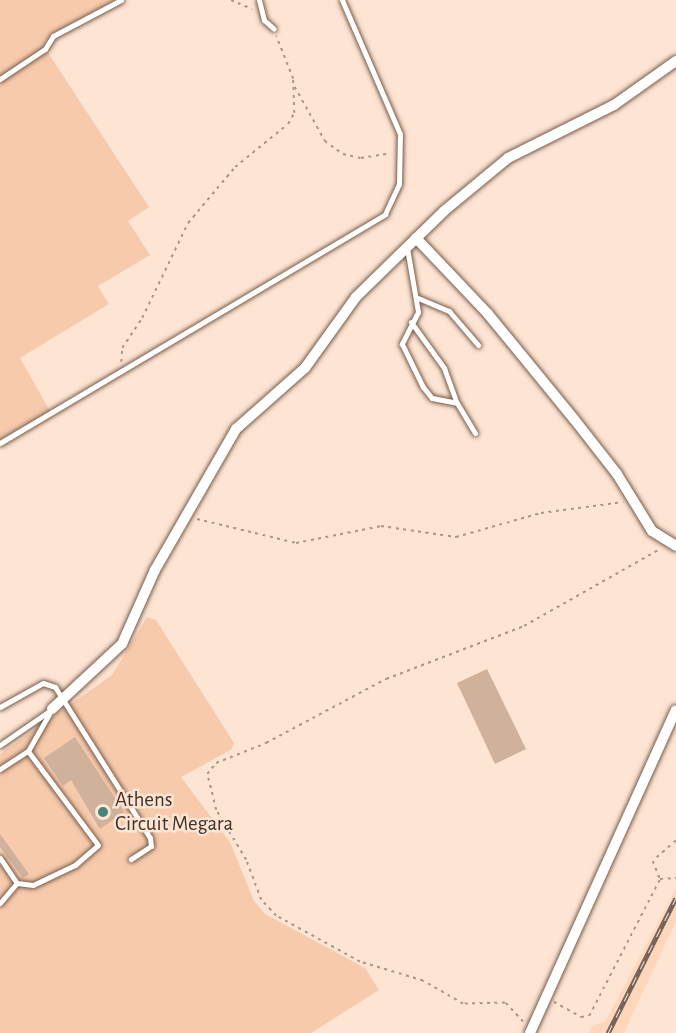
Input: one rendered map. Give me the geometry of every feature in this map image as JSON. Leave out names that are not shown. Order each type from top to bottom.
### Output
[{"type":"street","points":[[52,709],[122,644],[155,570],[236,429],[296,378],[356,297],[416,238],[513,155],[614,105],[676,61]]},
{"type":"street","points":[[416,238],[488,314],[604,457],[652,531],[672,545]]},
{"type":"street","points":[[531,1032],[676,710]]},
{"type":"lane","points":[[0,79],[45,49],[53,36],[120,0]]},
{"type":"lane","points":[[259,0],[261,12],[274,29]]},
{"type":"lane","points":[[0,443],[375,222],[396,196],[401,152],[395,118],[342,0]]},
{"type":"lane","points":[[407,247],[418,298],[418,312],[402,344],[423,387],[432,398],[458,403]]},
{"type":"lane","points":[[418,298],[449,311],[478,345]]},
{"type":"lane","points":[[411,322],[444,368],[458,403],[475,433]]},
{"type":"lane","points":[[0,706],[44,683],[55,687],[150,838],[150,846],[130,859]]},
{"type":"lane","points":[[0,745],[52,709]]},
{"type":"lane","points":[[0,770],[28,751],[52,709]]},
{"type":"lane","points":[[0,858],[17,883],[33,885],[56,876],[98,845],[28,751]]},
{"type":"lane","points":[[0,903],[17,883]]},
{"type":"path","points":[[231,0],[261,12]]},
{"type":"path","points":[[274,29],[294,87],[326,141],[343,154],[361,158],[401,152]]},
{"type":"path","points":[[120,371],[122,348],[142,318],[188,223],[235,167],[288,124],[294,113],[294,87]]},
{"type":"path","points":[[187,515],[296,543],[381,526],[425,536],[472,536],[541,513],[633,502]]},
{"type":"path","points":[[531,1032],[506,1003],[463,1004],[423,981],[360,962],[276,916],[261,900],[246,860],[216,810],[207,774],[216,763],[266,743],[386,679],[524,626],[672,545]]},
{"type":"path","points":[[547,998],[581,1017],[589,1016],[660,879],[653,861],[676,841]]},
{"type":"path","points":[[660,879],[676,879]]},
{"type":"shaded area","points":[[0,0],[116,0],[51,34],[43,45],[149,207],[128,221],[150,255],[98,286],[109,304],[20,358],[50,411],[0,440]]},
{"type":"shaded area","name":"Athens Circuit Megara","points":[[147,617],[156,620],[234,743],[231,750],[181,777],[230,842],[254,901],[265,914],[365,968],[379,990],[311,1033],[0,1033],[0,754],[112,675]]},
{"type":"shaded area","points":[[676,889],[676,921],[624,1033],[589,1033],[593,1025],[605,1022]]},
{"type":"building","points":[[487,669],[526,749],[495,764],[457,683]]},
{"type":"building","points":[[75,737],[124,812],[100,829],[71,780],[63,786],[44,758]]},
{"type":"building","points":[[0,834],[29,874],[23,878],[0,847]]},
{"type":"railway","points":[[608,1033],[676,898]]},
{"type":"place","name":"Athens Circuit Megara","points":[[103,812]]}]
